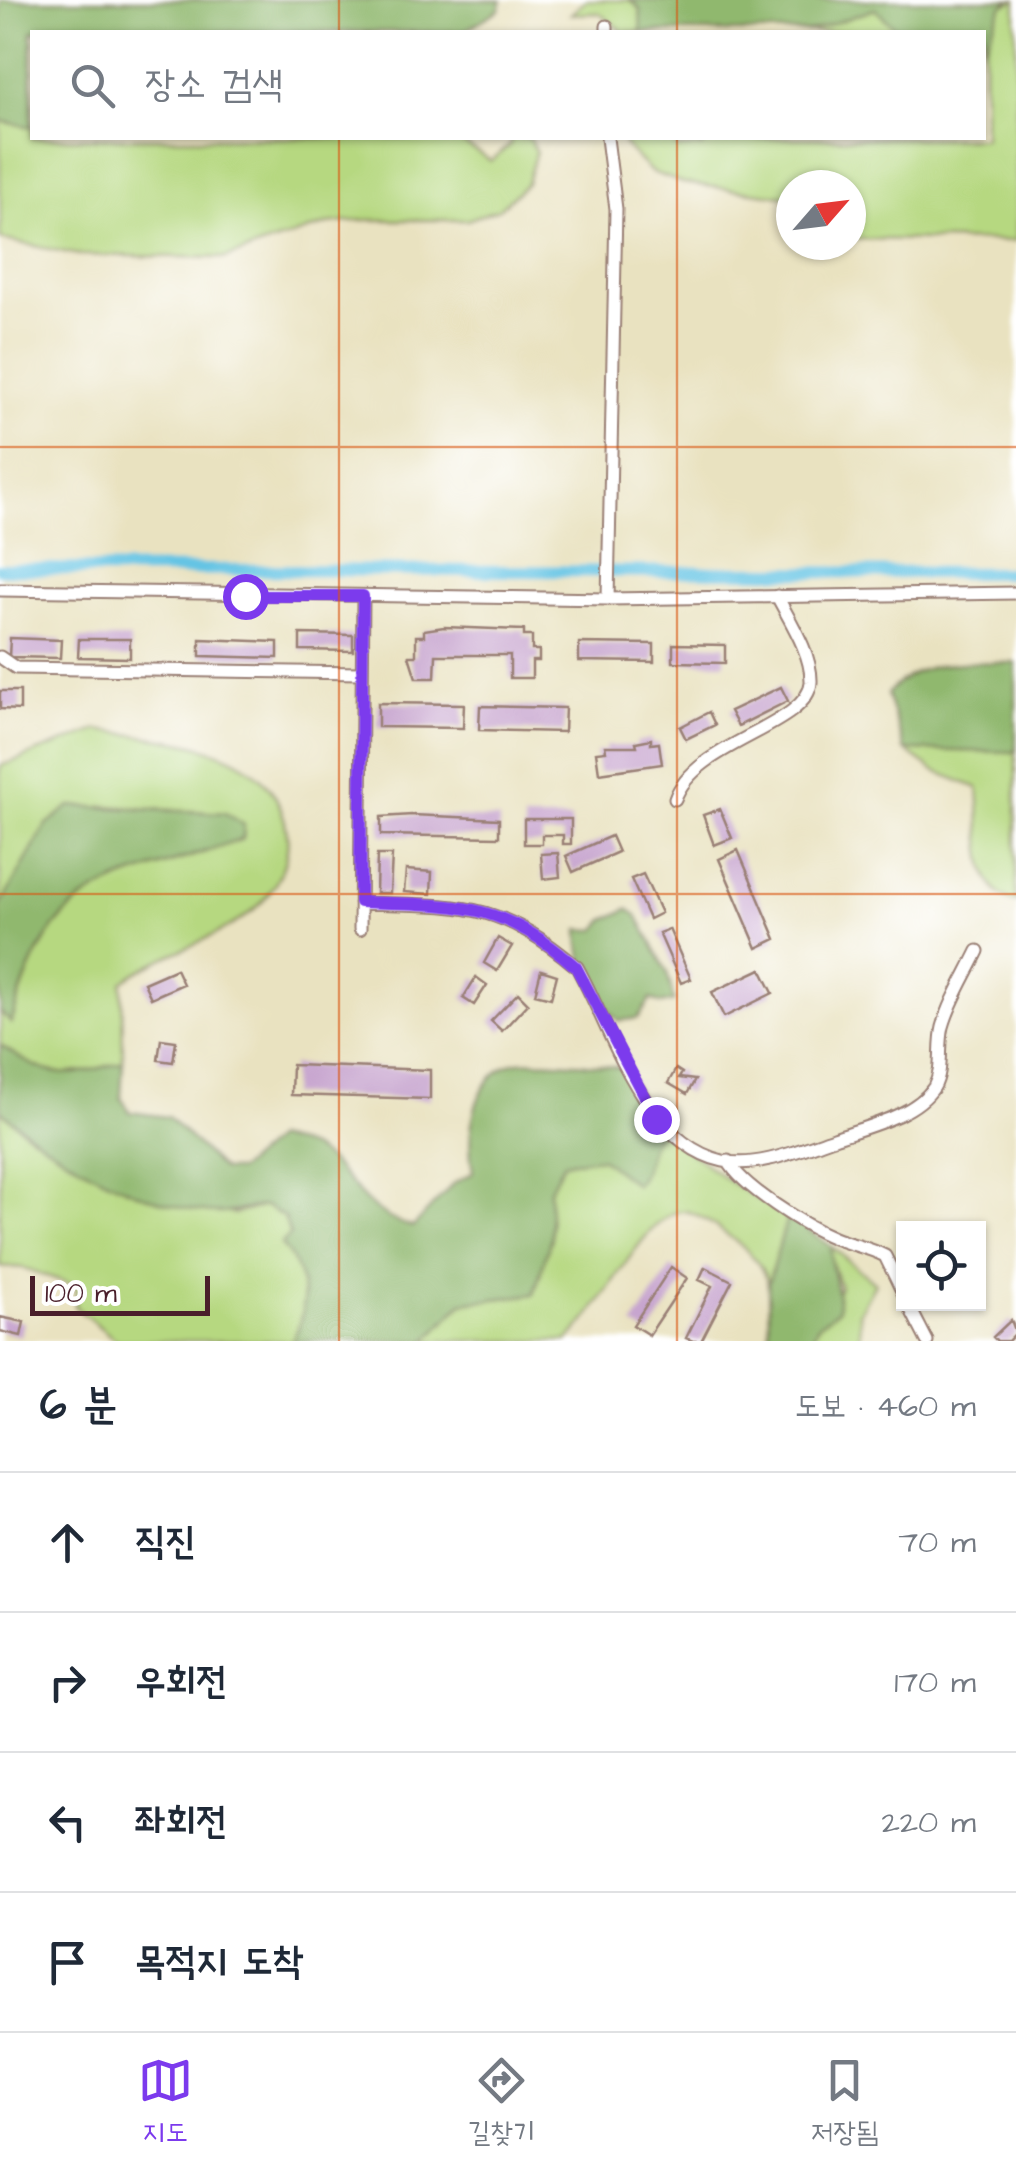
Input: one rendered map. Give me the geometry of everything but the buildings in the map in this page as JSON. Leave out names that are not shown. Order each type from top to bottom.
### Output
[{"type":"street","points":[[607,140],[616,210],[608,595]]},
{"type":"street","points":[[0,590],[363,596],[1016,593]]},
{"type":"street","points":[[360,929],[363,596]]},
{"type":"street","points":[[675,799],[684,780],[704,761],[792,711],[809,693],[810,672],[777,596]]},
{"type":"street","points":[[0,657],[16,668],[361,674]]},
{"type":"street","points":[[360,902],[488,910],[555,949],[576,967],[656,1119],[709,1155],[728,1161],[775,1157],[812,1146],[904,1111],[925,1097],[936,1084],[944,1024],[978,951]]},
{"type":"street","points":[[728,1161],[738,1179],[832,1237],[885,1256],[896,1279]]},
{"type":"street","points":[[911,1311],[926,1341]]},
{"type":"green space","points":[[0,0],[502,0],[499,10],[465,30],[30,30],[30,127],[0,121]]},
{"type":"green space","points":[[586,0],[630,0],[640,9],[641,30],[621,30],[599,13],[571,14]]},
{"type":"green space","points":[[630,0],[1012,0],[1002,6],[986,44],[986,30],[898,30],[875,9],[814,30],[641,30],[640,9]]},
{"type":"green space","points":[[1016,0],[1016,241],[866,239],[866,170],[776,170],[776,195],[683,183],[651,172],[624,145],[624,140],[671,140],[678,148],[703,146],[707,140],[986,140],[986,44],[1002,6]]},
{"type":"green space","points":[[875,9],[898,30],[814,30]]},
{"type":"green space","points":[[0,121],[30,127],[30,140],[458,140],[491,161],[511,140],[530,140],[536,151],[527,183],[499,209],[467,220],[328,224],[226,258],[79,255],[0,239]]},
{"type":"green space","points":[[1016,663],[1016,752],[905,750],[887,694],[900,682],[930,667],[947,664]]},
{"type":"green space","points":[[97,730],[186,743],[241,763],[263,780],[279,803],[287,833],[287,853],[275,884],[256,908],[225,929],[122,982],[123,1062],[59,1073],[33,1065],[0,1045],[0,1012],[12,1022],[29,972],[48,936],[70,910],[95,891],[243,839],[244,825],[225,813],[103,806],[14,884],[0,906],[0,766]]},
{"type":"green space","points":[[905,750],[1016,752],[1016,902],[992,886],[986,871],[978,788],[934,771]]},
{"type":"green space","points":[[70,806],[225,813],[244,825],[243,838],[124,878],[69,910],[48,936],[28,973],[11,1023],[0,1012],[0,906],[47,824]]},
{"type":"green space","points":[[628,909],[637,915],[667,972],[674,1001],[661,1004],[651,999],[638,1018],[619,1021],[602,1003],[590,979],[581,954],[579,929],[596,930],[605,920]]},
{"type":"green space","points":[[0,1045],[33,1065],[59,1073],[123,1062],[121,1098],[130,1112],[168,1117],[223,1170],[239,1170],[275,1139],[300,1145],[327,1159],[381,1213],[413,1227],[453,1184],[473,1173],[470,1143],[480,1095],[499,1071],[513,1063],[622,1068],[661,1128],[636,1185],[601,1158],[564,1162],[549,1191],[551,1238],[534,1294],[462,1303],[426,1341],[292,1341],[302,1315],[303,1290],[296,1266],[281,1244],[290,1235],[284,1217],[265,1206],[221,1213],[178,1206],[123,1187],[70,1160],[0,1110]]},
{"type":"green space","points":[[0,1110],[28,1134],[74,1160],[234,1214],[265,1206],[284,1217],[290,1235],[282,1244],[296,1266],[303,1291],[302,1316],[292,1341],[117,1341],[75,1307],[76,1286],[24,1268],[0,1266]]},
{"type":"green space","points":[[661,1128],[737,1186],[788,1215],[768,1284],[760,1266],[742,1246],[706,1220],[684,1211],[670,1215],[655,1227],[567,1341],[426,1341],[462,1303],[534,1294],[551,1238],[549,1191],[564,1162],[601,1158],[636,1185]]},
{"type":"green space","points":[[788,1215],[832,1247],[838,1310],[818,1325],[810,1341],[769,1341],[768,1284]]},
{"type":"green space","points":[[832,1247],[875,1283],[859,1313],[860,1341],[810,1341],[840,1287],[830,1257]]},
{"type":"waterway","points":[[0,569],[1016,573]]},
{"type":"route","points":[[245,596],[363,596],[360,902],[488,910],[555,949],[576,967],[656,1119]]}]
